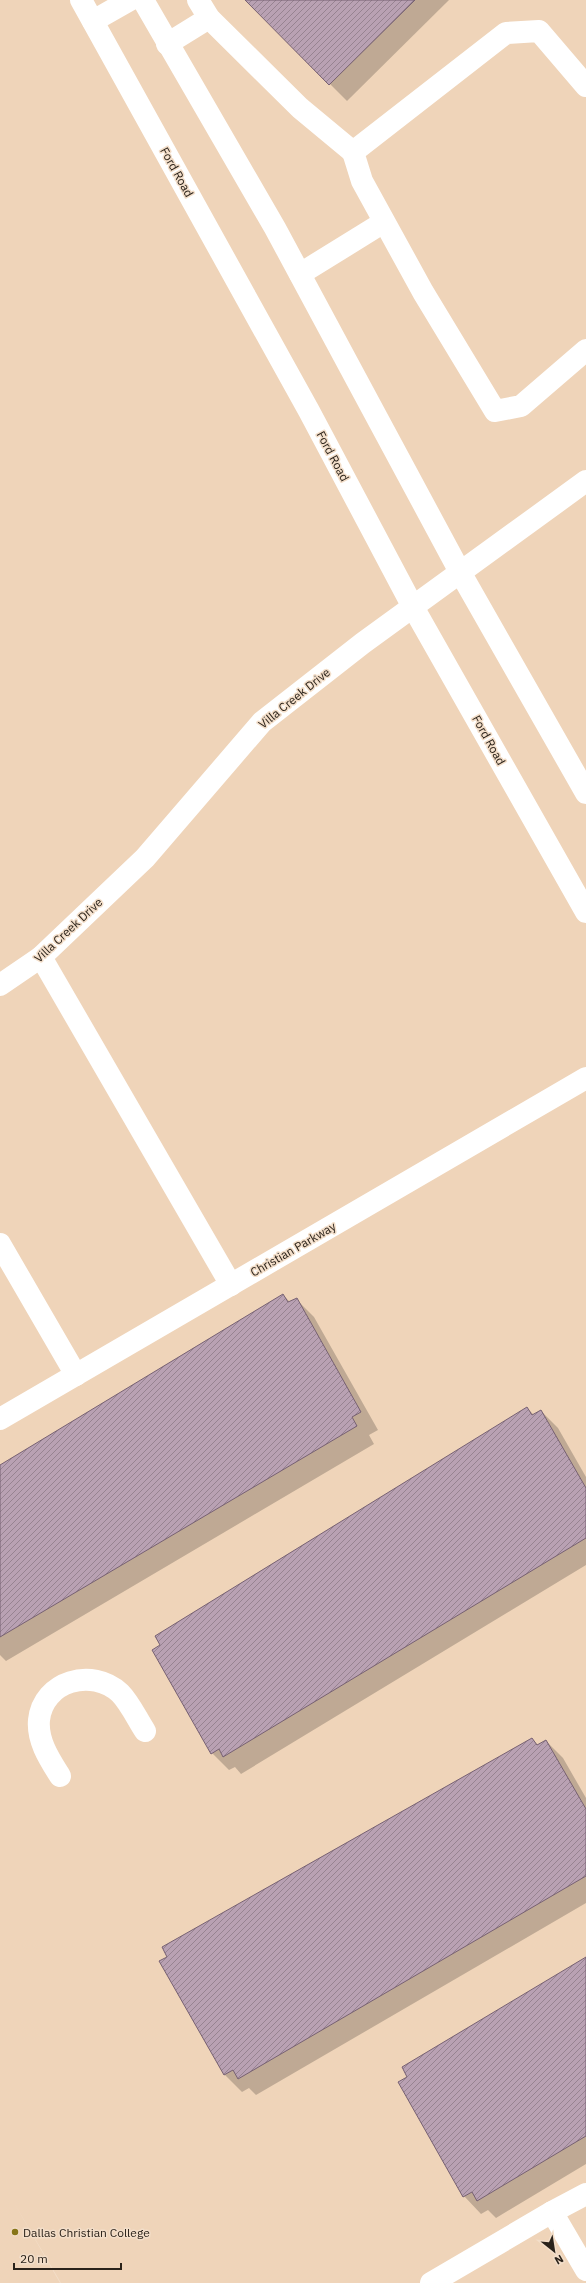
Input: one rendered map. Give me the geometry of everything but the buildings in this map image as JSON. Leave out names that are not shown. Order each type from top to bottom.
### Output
[{"type":"street","name":"Ford Road","points":[[81,0],[309,411],[414,607],[586,912]]},
{"type":"street","points":[[93,21],[130,0]]},
{"type":"street","points":[[143,0],[300,274],[460,572],[586,793]]},
{"type":"street","points":[[167,44],[203,9],[300,108],[353,152],[362,181],[422,292],[495,411],[521,406],[586,350]]},
{"type":"street","points":[[353,152],[506,33],[539,31],[586,86]]},
{"type":"street","points":[[300,274],[384,222]]},
{"type":"street","name":"Villa Creek Drive","points":[[0,985],[40,957],[145,858],[262,722],[460,572],[586,481]]},
{"type":"street","points":[[40,957],[230,1285]]},
{"type":"street","name":"Christian Parkway","points":[[0,1420],[586,1078]]},
{"type":"street","points":[[0,1244],[76,1375]]},
{"type":"street","points":[[60,1776],[48,1756],[40,1736],[39,1721],[43,1702],[52,1691],[67,1682],[88,1680],[104,1683],[120,1693],[145,1732]]},
{"type":"street","points":[[431,2283],[552,2212],[586,2194]]},
{"type":"street","points":[[552,2212],[586,2270]]},
{"type":"shaded area","points":[[0,0],[586,0],[586,2283],[61,2283],[13,2201],[60,2283],[0,2283]]},
{"type":"place","name":"Dallas Christian College","points":[[15,2232]]}]
